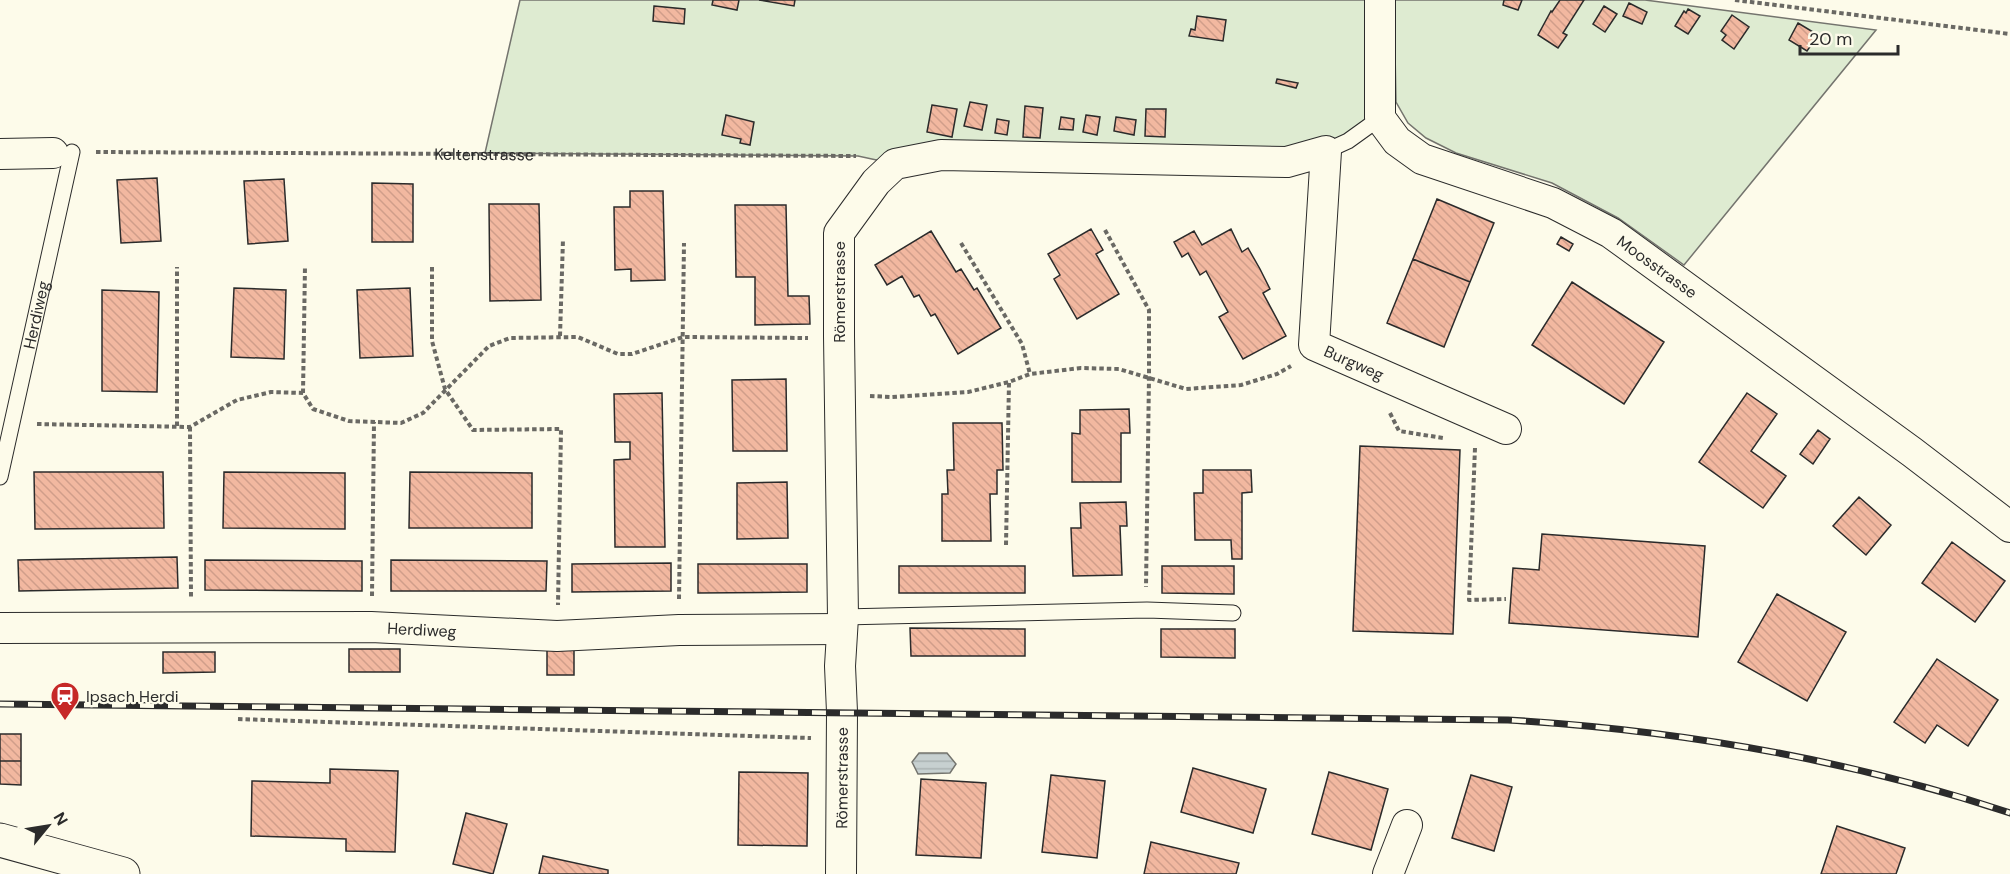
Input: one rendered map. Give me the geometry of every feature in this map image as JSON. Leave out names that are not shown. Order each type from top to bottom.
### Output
[{"type":"main road","points":[[0,840],[123,874]]},
{"type":"street","points":[[1380,0],[1380,118]]},
{"type":"street","name":"Moosstrasse","points":[[1380,118],[1397,141],[1422,159],[1553,203],[1611,233],[1912,452],[2010,527]]},
{"type":"street","points":[[895,164],[941,155],[1287,162],[1326,151]]},
{"type":"street","name":"Burgweg","points":[[1326,151],[1314,345],[1506,429]]},
{"type":"street","points":[[0,153],[62,153]]},
{"type":"street","name":"Römerstrasse","points":[[841,874],[840,234],[876,182],[895,164]]},
{"type":"street","name":"Herdiweg","points":[[0,628],[371,627],[557,636],[842,623]]},
{"type":"street","points":[[1388,874],[1407,825]]},
{"type":"lane","points":[[1326,151],[1348,141],[1380,118]]},
{"type":"lane","name":"Herdiweg","points":[[0,477],[12,424],[62,153]]},
{"type":"lane","points":[[842,623],[1147,610],[1233,613]]},
{"type":"path","points":[[1735,0],[2010,34]]},
{"type":"path","name":"Keltenstrasse","points":[[62,153],[858,156],[895,164]]},
{"type":"path","points":[[1105,230],[1149,310],[1147,610]]},
{"type":"path","points":[[560,336],[562,239]]},
{"type":"path","points":[[679,630],[684,243]]},
{"type":"path","points":[[961,243],[1022,344],[1030,374]]},
{"type":"path","points":[[305,266],[303,393],[313,409],[349,420],[401,423],[423,413],[489,346],[510,338],[578,337],[618,354],[632,354],[683,337],[816,338],[839,336]]},
{"type":"path","points":[[177,267],[177,426]]},
{"type":"path","points":[[432,267],[432,342],[445,389],[473,430],[561,429],[557,636]]},
{"type":"path","points":[[840,395],[891,397],[968,392],[1009,382],[1030,374],[1081,368],[1119,369],[1186,389],[1241,385],[1277,374],[1322,348]]},
{"type":"path","points":[[1006,545],[1009,382]]},
{"type":"path","points":[[12,424],[189,427],[237,400],[271,392],[303,393]]},
{"type":"path","points":[[371,627],[374,422]]},
{"type":"path","points":[[189,427],[192,629]]},
{"type":"path","points":[[1475,444],[1469,600],[1506,599]]},
{"type":"path","points":[[238,719],[841,739]]},
{"type":"green space","points":[[520,0],[1380,0],[1380,118],[1326,151],[895,164],[858,156],[485,153]]},
{"type":"green space","points":[[1394,0],[1645,0],[1876,30],[1684,265],[1618,218],[1552,183],[1456,153],[1426,138],[1408,123],[1396,102]]},
{"type":"shaded area","points":[[919,753],[947,753],[956,764],[950,773],[918,774],[912,762]]},
{"type":"building","points":[[713,0],[739,0],[737,10],[712,5]]},
{"type":"building","points":[[759,0],[795,0],[794,6]]},
{"type":"building","points":[[1504,0],[1522,0],[1518,10],[1503,5]]},
{"type":"building","points":[[1560,0],[1584,0],[1563,33],[1567,35],[1558,48],[1538,35]]},
{"type":"building","points":[[1629,3],[1647,12],[1642,24],[1623,16]]},
{"type":"building","points":[[654,6],[685,9],[684,24],[653,21]]},
{"type":"building","points":[[1604,6],[1617,14],[1605,32],[1593,24]]},
{"type":"building","points":[[1688,9],[1700,16],[1688,34],[1675,26],[1684,11],[1686,13]]},
{"type":"building","points":[[1732,15],[1749,27],[1734,49],[1722,40],[1726,35],[1721,31]]},
{"type":"building","points":[[1197,16],[1226,20],[1223,41],[1189,36],[1191,29],[1195,30]]},
{"type":"building","points":[[1798,23],[1818,35],[1807,51],[1789,40]]},
{"type":"building","points":[[1277,79],[1298,83],[1296,88],[1276,83]]},
{"type":"building","points":[[970,102],[987,105],[982,130],[964,126]]},
{"type":"building","points":[[932,105],[957,109],[952,137],[927,132]]},
{"type":"building","points":[[1025,106],[1043,108],[1040,138],[1023,137]]},
{"type":"building","points":[[1146,109],[1166,109],[1165,137],[1145,136]]},
{"type":"building","points":[[726,115],[754,122],[750,145],[740,143],[741,139],[722,135]]},
{"type":"building","points":[[1086,115],[1100,117],[1097,135],[1083,132]]},
{"type":"building","points":[[1061,117],[1074,119],[1073,130],[1059,129]]},
{"type":"building","points":[[1116,117],[1136,120],[1134,135],[1114,131]]},
{"type":"building","points":[[997,119],[1009,121],[1007,135],[995,133]]},
{"type":"building","points":[[157,178],[161,241],[121,243],[117,180]]},
{"type":"building","points":[[284,179],[288,241],[248,244],[244,181]]},
{"type":"building","points":[[372,183],[413,184],[413,242],[372,242]]},
{"type":"building","points":[[630,191],[663,191],[665,280],[631,281],[631,269],[615,270],[614,207],[630,207]]},
{"type":"building","points":[[1437,199],[1494,223],[1470,282],[1413,259]]},
{"type":"building","points":[[489,204],[539,204],[541,300],[490,301]]},
{"type":"building","points":[[735,205],[786,205],[788,296],[809,296],[810,324],[755,325],[755,277],[736,277]]},
{"type":"building","points":[[1091,229],[1103,250],[1096,254],[1119,294],[1077,319],[1054,279],[1060,275],[1048,254]]},
{"type":"building","points":[[1231,229],[1242,252],[1248,248],[1260,269],[1270,289],[1263,293],[1286,336],[1243,359],[1219,317],[1228,312],[1206,271],[1200,275],[1188,253],[1182,257],[1174,242],[1194,231],[1202,245]]},
{"type":"building","points":[[931,231],[956,272],[961,269],[974,290],[977,288],[1001,328],[958,354],[935,314],[931,316],[919,295],[914,297],[902,276],[887,285],[875,265]]},
{"type":"building","points":[[1561,237],[1573,244],[1569,251],[1557,244]]},
{"type":"building","points":[[1413,259],[1470,282],[1444,347],[1387,323]]},
{"type":"building","points":[[1572,282],[1664,342],[1624,404],[1532,345]]},
{"type":"building","points":[[234,288],[286,290],[284,359],[231,357]]},
{"type":"building","points":[[410,288],[413,356],[360,358],[357,290]]},
{"type":"building","points":[[102,290],[159,292],[157,392],[102,391]]},
{"type":"building","points":[[786,379],[787,451],[733,451],[732,380]]},
{"type":"building","points":[[662,393],[665,547],[615,547],[614,460],[630,459],[630,442],[615,442],[614,394]]},
{"type":"building","points":[[1747,393],[1777,414],[1751,451],[1786,476],[1763,508],[1699,462]]},
{"type":"building","points":[[1129,409],[1130,433],[1121,433],[1121,482],[1072,482],[1072,433],[1080,434],[1080,410]]},
{"type":"building","points":[[953,423],[1002,423],[1003,470],[997,470],[997,494],[990,494],[991,541],[942,541],[942,494],[948,494],[947,470],[954,470]]},
{"type":"building","points":[[1818,430],[1830,439],[1813,464],[1800,454]]},
{"type":"building","points":[[1360,446],[1460,450],[1453,634],[1353,631]]},
{"type":"building","points":[[1203,470],[1251,470],[1252,492],[1242,493],[1242,559],[1232,559],[1231,540],[1195,540],[1194,493],[1203,493]]},
{"type":"building","points":[[34,472],[163,472],[164,528],[35,529]]},
{"type":"building","points":[[224,472],[345,473],[345,529],[223,528]]},
{"type":"building","points":[[410,472],[532,473],[532,528],[409,528]]},
{"type":"building","points":[[787,482],[788,538],[737,539],[737,483]]},
{"type":"building","points":[[1859,497],[1891,525],[1866,555],[1833,526]]},
{"type":"building","points":[[1126,502],[1127,526],[1120,526],[1122,575],[1073,576],[1071,528],[1081,528],[1080,503]]},
{"type":"building","points":[[1542,534],[1705,546],[1698,637],[1509,623],[1513,568],[1539,570]]},
{"type":"building","points":[[1952,542],[2005,581],[1975,622],[1922,583]]},
{"type":"building","points":[[177,557],[178,588],[19,591],[18,560]]},
{"type":"building","points":[[205,560],[362,561],[362,591],[205,590]]},
{"type":"building","points":[[391,560],[547,561],[546,591],[391,591]]},
{"type":"building","points":[[671,563],[671,591],[572,592],[572,564]]},
{"type":"building","points":[[698,564],[807,564],[807,592],[698,593]]},
{"type":"building","points":[[899,566],[1025,566],[1025,593],[899,593]]},
{"type":"building","points":[[1162,566],[1234,566],[1234,594],[1162,593]]},
{"type":"building","points":[[1777,594],[1846,632],[1807,701],[1738,662]]},
{"type":"building","points":[[910,628],[1025,629],[1025,656],[911,656]]},
{"type":"building","points":[[1161,629],[1235,629],[1235,658],[1161,657]]},
{"type":"building","points":[[349,649],[400,649],[400,672],[349,672]]},
{"type":"building","points":[[547,649],[574,650],[574,675],[547,675]]},
{"type":"building","points":[[163,652],[215,652],[215,672],[163,673]]},
{"type":"building","points":[[1937,659],[1998,700],[1968,746],[1937,725],[1925,743],[1894,722]]},
{"type":"building","points":[[0,734],[21,734],[21,761],[0,761]]},
{"type":"building","points":[[0,761],[21,761],[21,785],[0,784]]},
{"type":"building","points":[[1193,768],[1266,789],[1253,833],[1181,812]]},
{"type":"building","points":[[330,769],[398,771],[395,852],[346,851],[346,839],[251,836],[252,781],[330,783]]},
{"type":"building","points":[[739,772],[808,773],[807,846],[738,845]]},
{"type":"building","points":[[1329,772],[1388,789],[1371,850],[1312,834]]},
{"type":"building","points":[[1051,775],[1105,781],[1097,858],[1042,852]]},
{"type":"building","points":[[1471,775],[1512,787],[1494,851],[1452,838]]},
{"type":"building","points":[[921,779],[986,783],[981,858],[916,855]]},
{"type":"building","points":[[466,813],[507,824],[493,874],[453,864]]},
{"type":"building","points":[[1837,826],[1905,848],[1896,874],[1821,874]]},
{"type":"building","points":[[1151,842],[1239,863],[1236,874],[1144,874]]},
{"type":"building","points":[[543,856],[608,870],[608,874],[539,874]]},
{"type":"railway","points":[[0,704],[1508,720],[1635,731],[1762,750],[1887,777],[2010,813]]},
{"type":"place","name":"Ipsach Herdi","points":[[65,722]]}]
